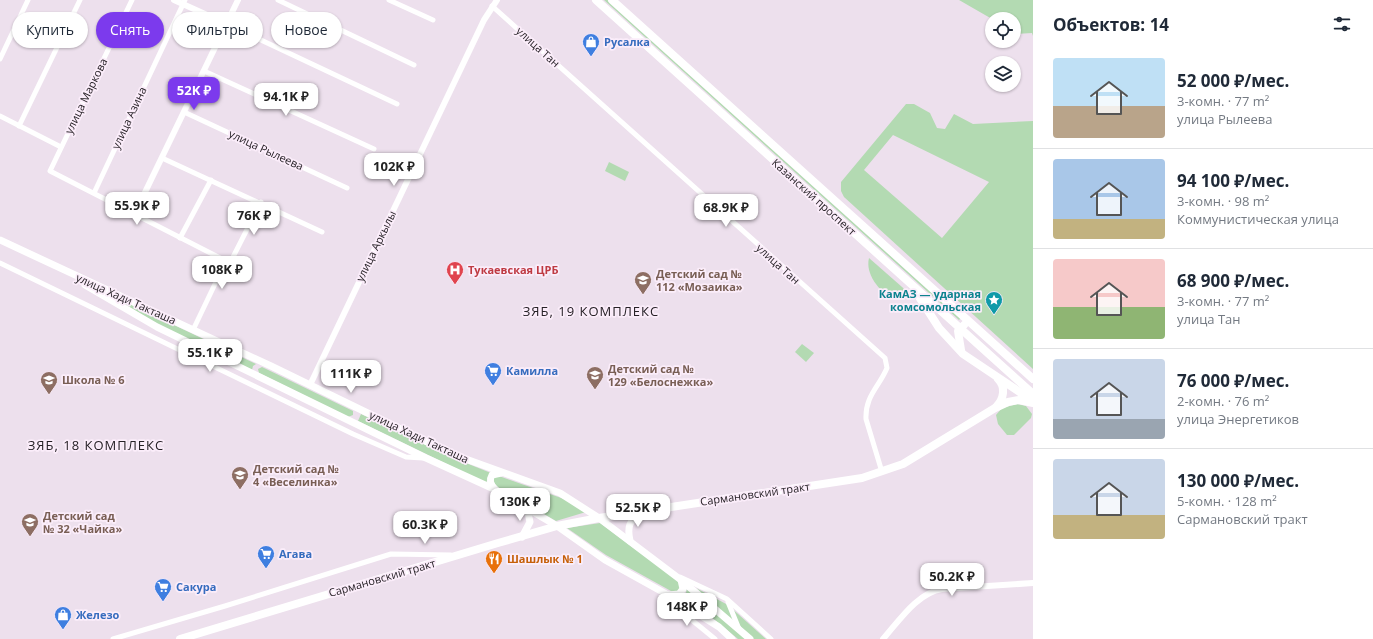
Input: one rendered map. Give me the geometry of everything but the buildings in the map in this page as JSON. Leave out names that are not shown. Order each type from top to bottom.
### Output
[{"type":"main road","name":"Казанский проспект","points":[[596,0],[1033,394]]},
{"type":"main road","name":"Казанский проспект","points":[[612,0],[1033,379]]},
{"type":"main road","name":"улица Хади Такташа","points":[[0,240],[310,385],[452,454],[560,493],[599,518],[681,580],[750,639]]},
{"type":"main road","name":"улица Хади Такташа","points":[[0,245],[85,285],[158,327],[257,376],[426,458],[496,490],[557,526],[605,560],[675,599],[719,628],[732,639]]},
{"type":"main road","points":[[910,283],[939,328],[963,354],[1033,402]]},
{"type":"main road","points":[[963,354],[958,343],[958,332],[960,328],[968,325],[984,335]]},
{"type":"main road","points":[[257,376],[256,367],[263,363]]},
{"type":"main road","points":[[992,374],[1003,386],[1000,403],[995,408]]},
{"type":"main road","name":"Сармановский тракт","points":[[180,639],[557,526],[599,518],[862,478],[882,472],[914,458],[995,408],[1014,401],[1033,402]]},
{"type":"main road","points":[[346,419],[356,417],[356,407]]},
{"type":"main road","points":[[496,490],[490,482],[490,478],[495,473],[503,472]]},
{"type":"main road","points":[[522,537],[530,522],[527,508]]},
{"type":"main road","points":[[630,541],[628,526],[632,518],[640,512]]},
{"type":"main road","points":[[668,595],[679,594],[683,589],[681,580]]},
{"type":"street","points":[[0,59],[28,0]]},
{"type":"street","points":[[19,126],[80,0]]},
{"type":"street","name":"улица Маркова","points":[[94,193],[50,171],[132,0]]},
{"type":"street","points":[[174,0],[184,2],[204,12]]},
{"type":"street","points":[[232,12],[238,0]]},
{"type":"street","points":[[278,0],[414,65]]},
{"type":"street","points":[[389,0],[433,20]]},
{"type":"street","name":"улица Аркылы","points":[[310,385],[428,136],[492,6],[497,0]]},
{"type":"street","name":"улица Азина","points":[[94,193],[184,2]]},
{"type":"street","name":"улица Тан","points":[[492,6],[885,358],[887,368],[867,402],[866,411],[866,419],[882,472]]},
{"type":"street","points":[[263,41],[397,104]]},
{"type":"street","points":[[134,215],[215,48]]},
{"type":"street","points":[[204,71],[374,149]]},
{"type":"street","name":"улица Рылеева","points":[[184,112],[348,188]]},
{"type":"street","points":[[0,116],[61,147]]},
{"type":"street","points":[[162,158],[261,202],[322,232]]},
{"type":"street","points":[[180,238],[211,180]]},
{"type":"street","points":[[94,193],[134,215],[228,261]]},
{"type":"street","points":[[193,330],[228,261],[261,202]]},
{"type":"street","points":[[0,263],[331,423],[406,457],[426,458]]},
{"type":"street","points":[[227,372],[245,370]]},
{"type":"street","points":[[323,408],[331,423]]},
{"type":"street","points":[[113,639],[391,554],[459,555]]},
{"type":"street","points":[[671,573],[727,600],[771,639]]},
{"type":"street","points":[[883,639],[918,600],[932,591],[942,589],[1033,583]]},
{"type":"street","points":[[675,599],[693,620],[715,639]]},
{"type":"street","points":[[727,600],[740,630]]},
{"type":"green space","points":[[604,0],[608,0],[961,318],[959,320]]},
{"type":"green space","points":[[959,0],[1033,0],[1033,36],[1032,33],[1021,34],[1021,12],[985,12],[985,15]]},
{"type":"green space","points":[[906,104],[914,104],[930,113],[937,128],[945,129],[954,114],[973,124],[1033,121],[1033,369],[844,197],[841,191],[841,182]],"holes":[[[893,135],[989,182],[942,238],[864,170]]]},
{"type":"green space","points":[[609,162],[629,172],[625,181],[605,171]]},
{"type":"green space","points":[[869,258],[910,294],[909,297],[891,299],[882,291],[871,276],[868,264]]},
{"type":"green space","points":[[92,286],[256,364],[253,366],[252,370],[163,327]]},
{"type":"green space","points":[[802,344],[814,353],[806,362],[795,352]]},
{"type":"green space","points":[[262,367],[353,411],[353,415],[348,417],[259,373],[258,369]]},
{"type":"green space","points":[[1017,404],[1026,406],[1032,414],[1031,418],[1014,435],[1007,435],[998,424],[996,415],[1002,408]]},
{"type":"green space","points":[[361,414],[451,457],[491,473],[486,483],[358,421]]},
{"type":"green space","points":[[499,476],[567,500],[586,512],[556,521],[497,487],[493,481],[494,478]]},
{"type":"green space","points":[[600,523],[681,583],[681,588],[675,593],[671,591],[606,555],[567,528]]},
{"type":"green space","points":[[687,588],[747,639],[738,639],[710,616],[695,608],[682,597],[686,593]]},
{"type":"green space","points":[[696,588],[728,605],[766,639],[753,639]]},
{"type":"place","name":"Русалка","points":[[591,57]]},
{"type":"place","name":"Тукаевская ЦРБ","points":[[455,285]]},
{"type":"place","name":"Детский сад № 112 «Мозаика»","points":[[643,295]]},
{"type":"place","name":"КамАЗ — ударная комсомольская","points":[[994,315]]},
{"type":"place","name":"Камилла","points":[[493,386]]},
{"type":"place","name":"Детский сад № 129 «Белоснежка»","points":[[595,390]]},
{"type":"place","name":"Школа № 6","points":[[49,395]]},
{"type":"place","name":"Детский сад № 4 «Веселинка»","points":[[240,490]]},
{"type":"place","name":"Детский сад № 32 «Чайка»","points":[[30,537]]},
{"type":"place","name":"Агава","points":[[266,569]]},
{"type":"place","name":"Шашлык № 1","points":[[494,574]]},
{"type":"place","name":"Сакура","points":[[163,602]]},
{"type":"place","name":"Железо","points":[[63,630]]},
{"type":"district","name":"ЗЯБ, 19 КОМПЛЕКС","points":[[591,311]]},
{"type":"district","name":"ЗЯБ, 18 КОМПЛЕКС","points":[[96,445]]}]
